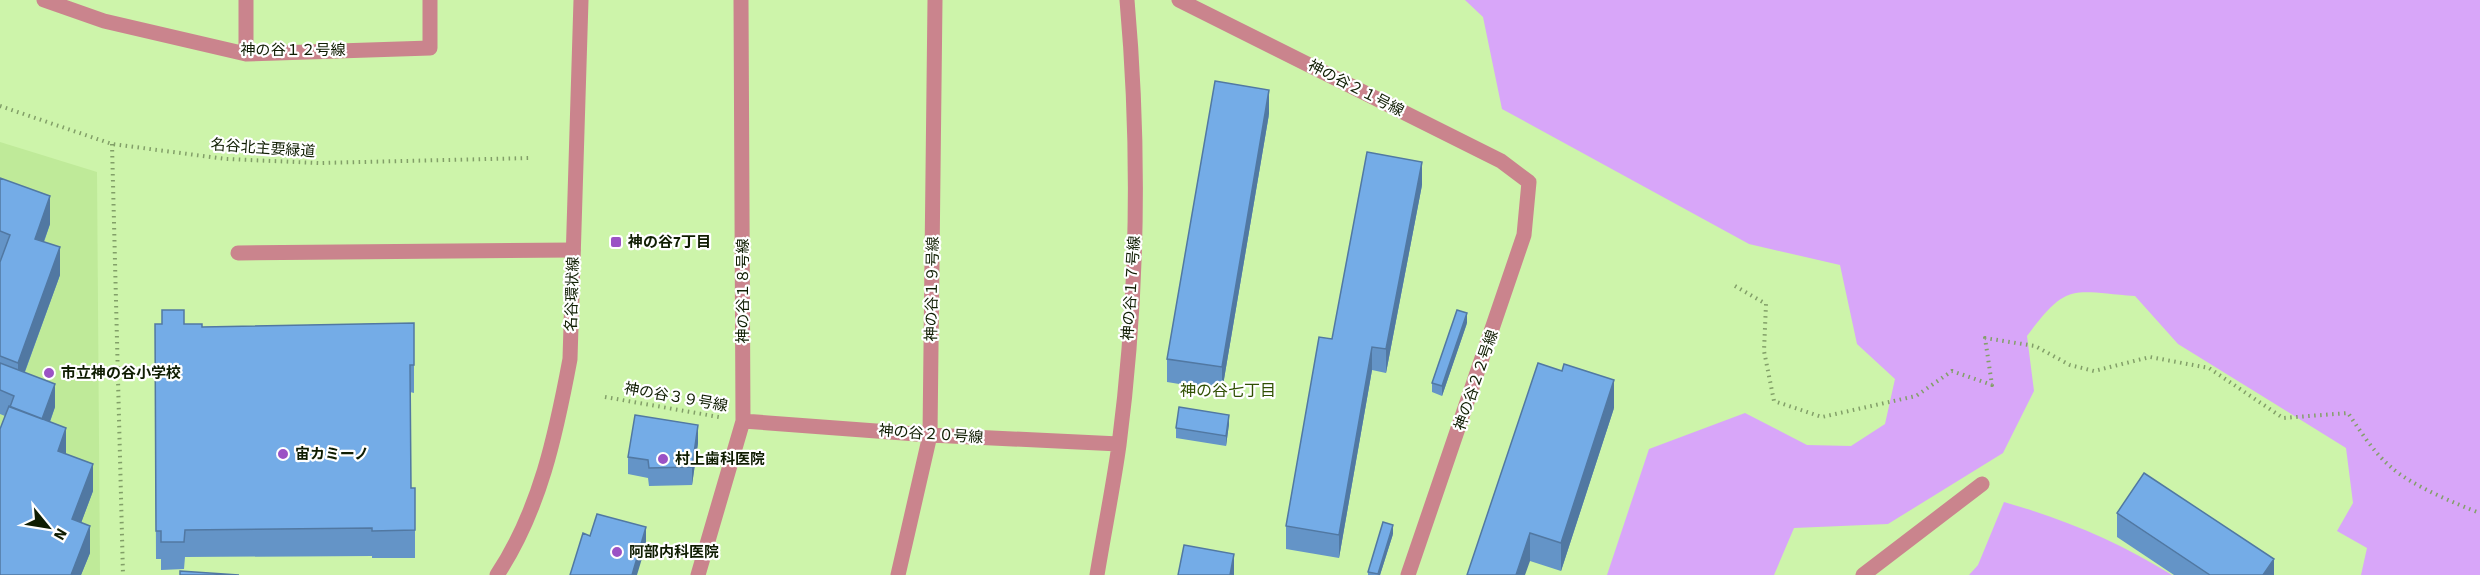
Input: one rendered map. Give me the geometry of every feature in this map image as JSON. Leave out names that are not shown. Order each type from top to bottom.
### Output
[{"type":"street","name":"神の谷１２号線","points":[[44,0],[68,4],[104,21],[246,54],[430,48],[430,0]]},
{"type":"street","points":[[246,0],[246,54]]},
{"type":"street","name":"名谷環状線","points":[[497,575],[512,553],[542,484],[560,413],[570,359],[581,0]]},
{"type":"street","name":"神の谷１８号線","points":[[698,575],[743,421],[741,0]]},
{"type":"street","name":"神の谷１９号線","points":[[898,575],[930,435],[936,0]]},
{"type":"street","name":"神の谷１７号線","points":[[1097,575],[1119,444],[1135,253],[1134,74],[1127,0]]},
{"type":"street","name":"神の谷２１号線","points":[[1179,0],[1502,161],[1528,182]]},
{"type":"street","name":"神の谷２２号線","points":[[1408,575],[1524,235],[1528,182]]},
{"type":"street","points":[[238,253],[573,250]]},
{"type":"street","name":"神の谷２０号線","points":[[743,421],[930,435],[1119,444]]},
{"type":"street","points":[[1863,575],[1982,484]]},
{"type":"path","name":"名谷北主要緑道","points":[[0,106],[112,144],[226,159],[319,163],[531,158]]},
{"type":"path","points":[[112,144],[123,575]]},
{"type":"path","points":[[1735,286],[1766,304],[1764,351],[1774,402],[1822,417],[1916,396],[1952,371],[1992,385],[1985,338],[2035,346],[2070,365],[2094,371],[2150,357],[2209,368],[2283,418],[2348,413],[2365,438],[2392,469],[2457,505],[2480,513]]},
{"type":"path","name":"神の谷３９号線","points":[[605,397],[743,421]]},
{"type":"shaded area","points":[[1465,0],[2480,0],[2480,575],[2361,575],[2367,548],[2337,531],[2353,503],[2346,448],[2178,344],[2135,296],[2083,292],[2062,298],[2040,319],[2027,336],[2034,391],[2003,453],[1888,524],[1794,528],[1774,575],[1607,575],[1649,449],[1745,413],[1807,445],[1851,446],[1885,424],[1895,379],[1857,344],[1840,265],[1749,244],[1502,109],[1483,17]]},
{"type":"shaded area","name":"市立神の谷小学校","points":[[0,142],[97,172],[100,575],[0,575]]},
{"type":"shaded area","points":[[2004,502],[2091,533],[2132,552],[2172,575],[1969,575],[1978,565]]},
{"type":"building","points":[[1215,81],[1269,90],[1222,367],[1167,359]]},
{"type":"building","points":[[1367,152],[1422,162],[1386,349],[1372,347],[1339,535],[1286,526],[1319,337],[1332,339]]},
{"type":"building","points":[[0,178],[50,196],[35,239],[60,247],[18,363],[0,356],[0,262],[10,235],[0,231]]},
{"type":"building","name":"宙カミーノ","points":[[162,310],[184,310],[184,324],[202,324],[202,327],[414,323],[414,365],[410,365],[411,488],[415,488],[415,530],[372,531],[372,528],[185,530],[184,542],[161,542],[161,531],[156,531],[155,324],[162,324]]},
{"type":"building","points":[[1457,310],[1467,313],[1442,386],[1432,383]]},
{"type":"building","points":[[0,363],[55,384],[42,419],[10,407],[14,396],[0,390]]},
{"type":"building","points":[[1538,363],[1562,371],[1564,364],[1614,380],[1561,543],[1530,533],[1516,575],[1467,575]]},
{"type":"building","points":[[9,406],[66,428],[58,451],[93,464],[72,519],[90,526],[71,575],[0,575],[0,429]]},
{"type":"building","points":[[1179,407],[1229,415],[1226,436],[1176,428]]},
{"type":"building","points":[[635,415],[698,425],[692,467],[649,468],[648,460],[628,457]]},
{"type":"building","points":[[2144,473],[2274,559],[2263,575],[2210,575],[2117,513]]},
{"type":"building","name":"阿部内科医院","points":[[597,514],[646,527],[632,575],[570,575],[583,533],[590,536]]},
{"type":"building","points":[[1383,522],[1393,525],[1378,574],[1368,572]]},
{"type":"building","points":[[1184,545],[1234,554],[1230,575],[1178,575]]},
{"type":"building","points":[[180,571],[239,575],[180,575]]},
{"type":"place","name":"神の谷7丁目","points":[[616,242]]},
{"type":"place","name":"市立神の谷小学校","points":[[49,373]]},
{"type":"place","name":"宙カミーノ","points":[[283,454]]},
{"type":"place","name":"村上歯科医院","points":[[663,459]]},
{"type":"place","name":"阿部内科医院","points":[[617,552]]},
{"type":"district","name":"神の谷七丁目","points":[[1228,390]]}]
